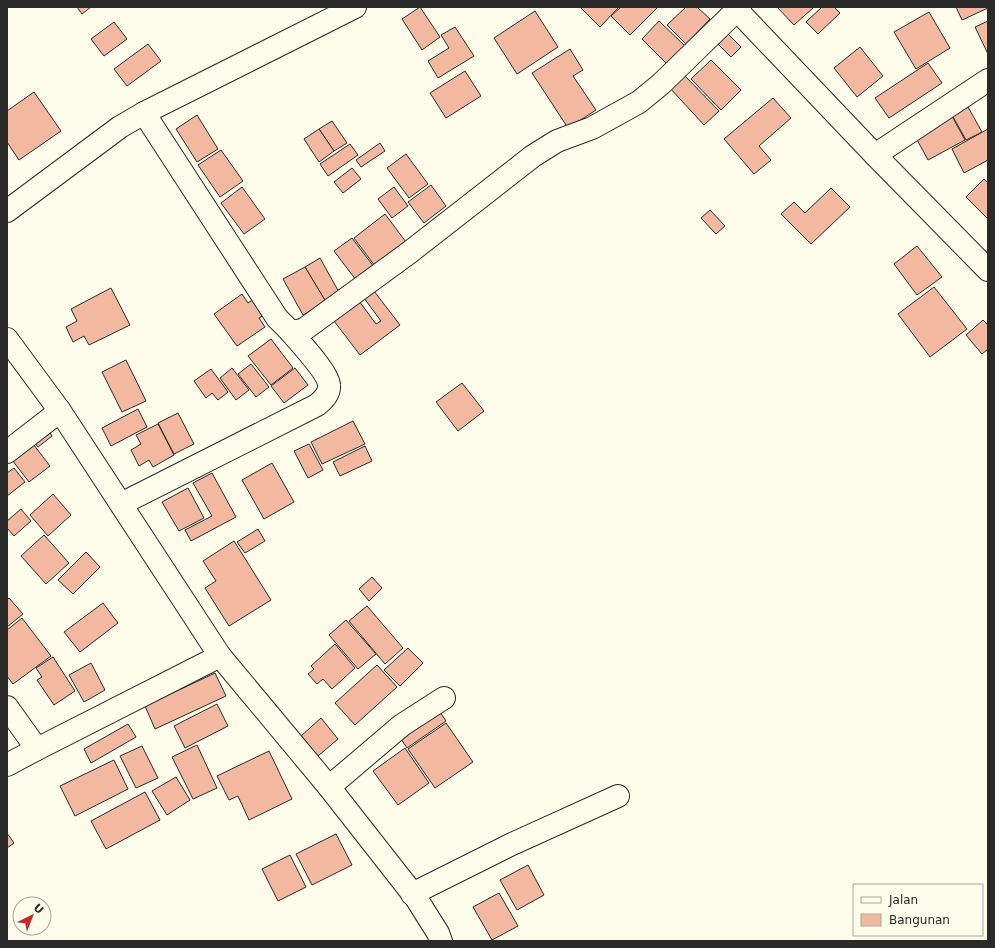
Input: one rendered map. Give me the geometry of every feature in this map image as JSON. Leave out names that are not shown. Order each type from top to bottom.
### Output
[{"type":"street","points":[[7,211],[120,127],[144,113],[355,7]]},
{"type":"street","points":[[290,331],[299,331],[306,328],[410,252],[533,156],[557,141],[592,128],[639,102],[661,84],[737,8],[875,155],[988,270]]},
{"type":"street","points":[[875,155],[988,80]]},
{"type":"street","points":[[122,504],[317,405],[326,397],[329,385],[326,375],[290,331],[277,318],[144,113]]},
{"type":"street","points":[[7,339],[60,411],[220,656],[329,787],[412,894],[438,933],[441,941]]},
{"type":"street","points":[[7,452],[60,411]]},
{"type":"street","points":[[7,765],[37,748],[220,656]]},
{"type":"street","points":[[329,787],[402,725],[444,698]]},
{"type":"street","points":[[7,707],[37,748]]},
{"type":"street","points":[[412,894],[512,844],[618,796]]},
{"type":"building","points":[[77,7],[91,7],[82,14]]},
{"type":"building","points":[[420,7],[440,37],[422,50],[402,19]]},
{"type":"building","points":[[580,7],[619,7],[600,27]]},
{"type":"building","points":[[621,7],[658,7],[630,35],[611,16]]},
{"type":"building","points":[[686,7],[697,7],[710,19],[686,44],[667,25]]},
{"type":"building","points":[[777,7],[814,7],[794,25]]},
{"type":"building","points":[[822,7],[834,7],[840,13],[818,34],[806,22]]},
{"type":"building","points":[[956,7],[988,7],[988,8],[962,20]]},
{"type":"building","points":[[535,11],[558,47],[517,74],[494,38]]},
{"type":"building","points":[[929,12],[950,48],[916,69],[894,32]]},
{"type":"building","points":[[659,21],[685,46],[667,64],[642,39]]},
{"type":"building","points":[[988,21],[988,54],[975,27]]},
{"type":"building","points":[[114,22],[127,39],[104,56],[91,39]]},
{"type":"building","points":[[455,27],[474,56],[438,78],[428,61],[449,48],[441,35]]},
{"type":"building","points":[[726,32],[741,47],[731,57],[716,42]]},
{"type":"building","points":[[148,44],[161,61],[127,86],[114,69]]},
{"type":"building","points":[[860,47],[883,76],[857,97],[834,68]]},
{"type":"building","points":[[570,49],[583,70],[573,76],[596,110],[568,128],[532,73]]},
{"type":"building","points":[[711,60],[741,90],[721,110],[691,79]]},
{"type":"building","points":[[928,63],[942,83],[889,118],[875,98]]},
{"type":"building","points":[[465,71],[481,96],[446,118],[430,93]]},
{"type":"building","points":[[683,74],[719,111],[704,125],[669,87]]},
{"type":"building","points":[[34,92],[61,131],[19,160],[7,142],[7,111]]},
{"type":"building","points":[[773,98],[791,118],[759,146],[771,160],[754,174],[724,139]]},
{"type":"building","points":[[968,107],[982,132],[966,140],[952,115]]},
{"type":"building","points":[[197,115],[218,149],[197,162],[176,129]]},
{"type":"building","points":[[952,116],[965,140],[928,160],[915,136]]},
{"type":"building","points":[[332,121],[347,143],[334,151],[319,129]]},
{"type":"building","points":[[319,129],[334,151],[319,162],[304,139]]},
{"type":"building","points":[[988,129],[988,160],[964,173],[952,149]]},
{"type":"building","points":[[380,143],[385,151],[361,167],[356,160]]},
{"type":"building","points":[[350,144],[358,155],[328,176],[320,164]]},
{"type":"building","points":[[221,150],[243,181],[220,197],[198,165]]},
{"type":"building","points":[[406,154],[428,184],[409,198],[387,168]]},
{"type":"building","points":[[352,168],[361,179],[343,193],[334,182]]},
{"type":"building","points":[[984,179],[988,183],[988,219],[966,197]]},
{"type":"building","points":[[431,185],[446,206],[424,223],[408,202]]},
{"type":"building","points":[[242,187],[265,219],[244,234],[221,203]]},
{"type":"building","points":[[394,187],[408,206],[392,218],[378,199]]},
{"type":"building","points":[[831,188],[850,207],[811,244],[781,214],[794,202],[805,213]]},
{"type":"building","points":[[710,210],[725,226],[716,234],[701,218]]},
{"type":"building","points":[[385,214],[406,242],[375,266],[354,238]]},
{"type":"building","points":[[352,238],[374,267],[356,280],[334,251]]},
{"type":"building","points":[[917,246],[942,277],[917,295],[894,264]]},
{"type":"building","points":[[320,258],[340,294],[326,302],[305,267]]},
{"type":"building","points":[[305,267],[326,302],[303,315],[283,279]]},
{"type":"building","points":[[934,287],[967,329],[930,357],[898,314]]},
{"type":"building","points":[[111,288],[130,325],[89,345],[84,336],[73,342],[66,327],[77,321],[71,309]]},
{"type":"building","points":[[374,291],[400,325],[360,355],[334,321],[359,301],[376,324],[381,321],[364,298]]},
{"type":"building","points":[[242,294],[248,303],[258,296],[269,312],[259,318],[265,327],[237,346],[214,314]]},
{"type":"building","points":[[983,320],[988,325],[988,349],[982,354],[966,335]]},
{"type":"building","points":[[271,339],[293,368],[271,385],[248,356]]},
{"type":"building","points":[[126,360],[146,401],[122,412],[102,372]]},
{"type":"building","points":[[251,364],[269,387],[256,397],[238,374]]},
{"type":"building","points":[[232,368],[249,390],[236,400],[220,378]]},
{"type":"building","points":[[295,368],[308,385],[284,403],[271,386]]},
{"type":"building","points":[[211,369],[228,392],[218,400],[212,393],[206,398],[194,381]]},
{"type":"building","points":[[462,383],[484,411],[458,431],[436,402]]},
{"type":"building","points":[[138,409],[147,427],[111,446],[102,428]]},
{"type":"building","points":[[178,413],[194,444],[174,454],[158,423]]},
{"type":"building","points":[[353,421],[365,444],[322,464],[311,442]]},
{"type":"building","points":[[158,424],[174,455],[153,467],[149,460],[139,466],[131,450],[141,444],[136,435]]},
{"type":"building","points":[[46,426],[52,436],[38,447],[31,438]]},
{"type":"building","points":[[30,440],[50,466],[29,482],[9,456]]},
{"type":"building","points":[[309,444],[323,470],[308,478],[294,451]]},
{"type":"building","points":[[365,446],[372,461],[340,476],[333,462]]},
{"type":"building","points":[[272,463],[294,502],[264,519],[242,480]]},
{"type":"building","points":[[14,468],[25,482],[7,496],[7,473]]},
{"type":"building","points":[[212,473],[236,517],[191,541],[185,530],[212,516],[193,483]]},
{"type":"building","points":[[188,488],[204,518],[179,531],[162,502]]},
{"type":"building","points":[[53,494],[71,515],[48,536],[30,515]]},
{"type":"building","points":[[21,509],[31,521],[14,536],[7,528],[7,521]]},
{"type":"building","points":[[258,529],[265,541],[245,553],[237,542]]},
{"type":"building","points":[[44,535],[69,563],[46,584],[21,556]]},
{"type":"building","points":[[234,541],[271,600],[229,626],[205,588],[216,581],[203,561]]},
{"type":"building","points":[[86,552],[100,567],[73,594],[58,580]]},
{"type":"building","points":[[372,577],[382,588],[369,601],[359,589]]},
{"type":"building","points":[[9,598],[23,614],[7,627],[7,600]]},
{"type":"building","points":[[103,603],[118,623],[80,652],[64,632]]},
{"type":"building","points":[[367,606],[403,648],[385,664],[349,621]]},
{"type":"building","points":[[22,618],[51,656],[13,684],[7,676],[7,630]]},
{"type":"building","points":[[346,620],[376,654],[358,669],[329,635]]},
{"type":"building","points":[[335,644],[355,668],[332,689],[323,679],[317,684],[308,674],[314,669],[311,666]]},
{"type":"building","points":[[408,648],[423,663],[400,686],[384,670]]},
{"type":"building","points":[[53,657],[75,691],[54,705],[37,680],[42,677],[36,668]]},
{"type":"building","points":[[91,663],[105,690],[84,702],[69,675]]},
{"type":"building","points":[[377,665],[397,687],[355,725],[335,703]]},
{"type":"building","points":[[215,673],[226,696],[155,729],[145,706]]},
{"type":"building","points":[[217,704],[228,726],[185,748],[174,726]]},
{"type":"building","points":[[438,709],[446,721],[407,748],[399,736]]},
{"type":"building","points":[[321,718],[338,739],[318,756],[301,736]]},
{"type":"building","points":[[446,723],[473,762],[435,788],[408,749]]},
{"type":"building","points":[[128,724],[136,737],[91,763],[84,749]]},
{"type":"building","points":[[197,745],[217,788],[193,799],[172,757]]},
{"type":"building","points":[[142,746],[158,778],[136,788],[120,756]]},
{"type":"building","points":[[405,748],[429,783],[398,805],[373,771]]},
{"type":"building","points":[[269,751],[292,799],[249,820],[238,796],[229,800],[217,776]]},
{"type":"building","points":[[114,760],[128,789],[75,816],[60,786]]},
{"type":"building","points":[[176,777],[190,800],[167,815],[152,791]]},
{"type":"building","points":[[145,792],[160,820],[106,849],[91,821]]},
{"type":"building","points":[[7,833],[14,843],[7,848]]},
{"type":"building","points":[[336,834],[352,865],[312,885],[296,854]]},
{"type":"building","points":[[290,855],[306,887],[278,901],[262,869]]},
{"type":"building","points":[[528,865],[544,895],[517,910],[500,880]]},
{"type":"building","points":[[499,893],[518,926],[492,940],[473,907]]}]
